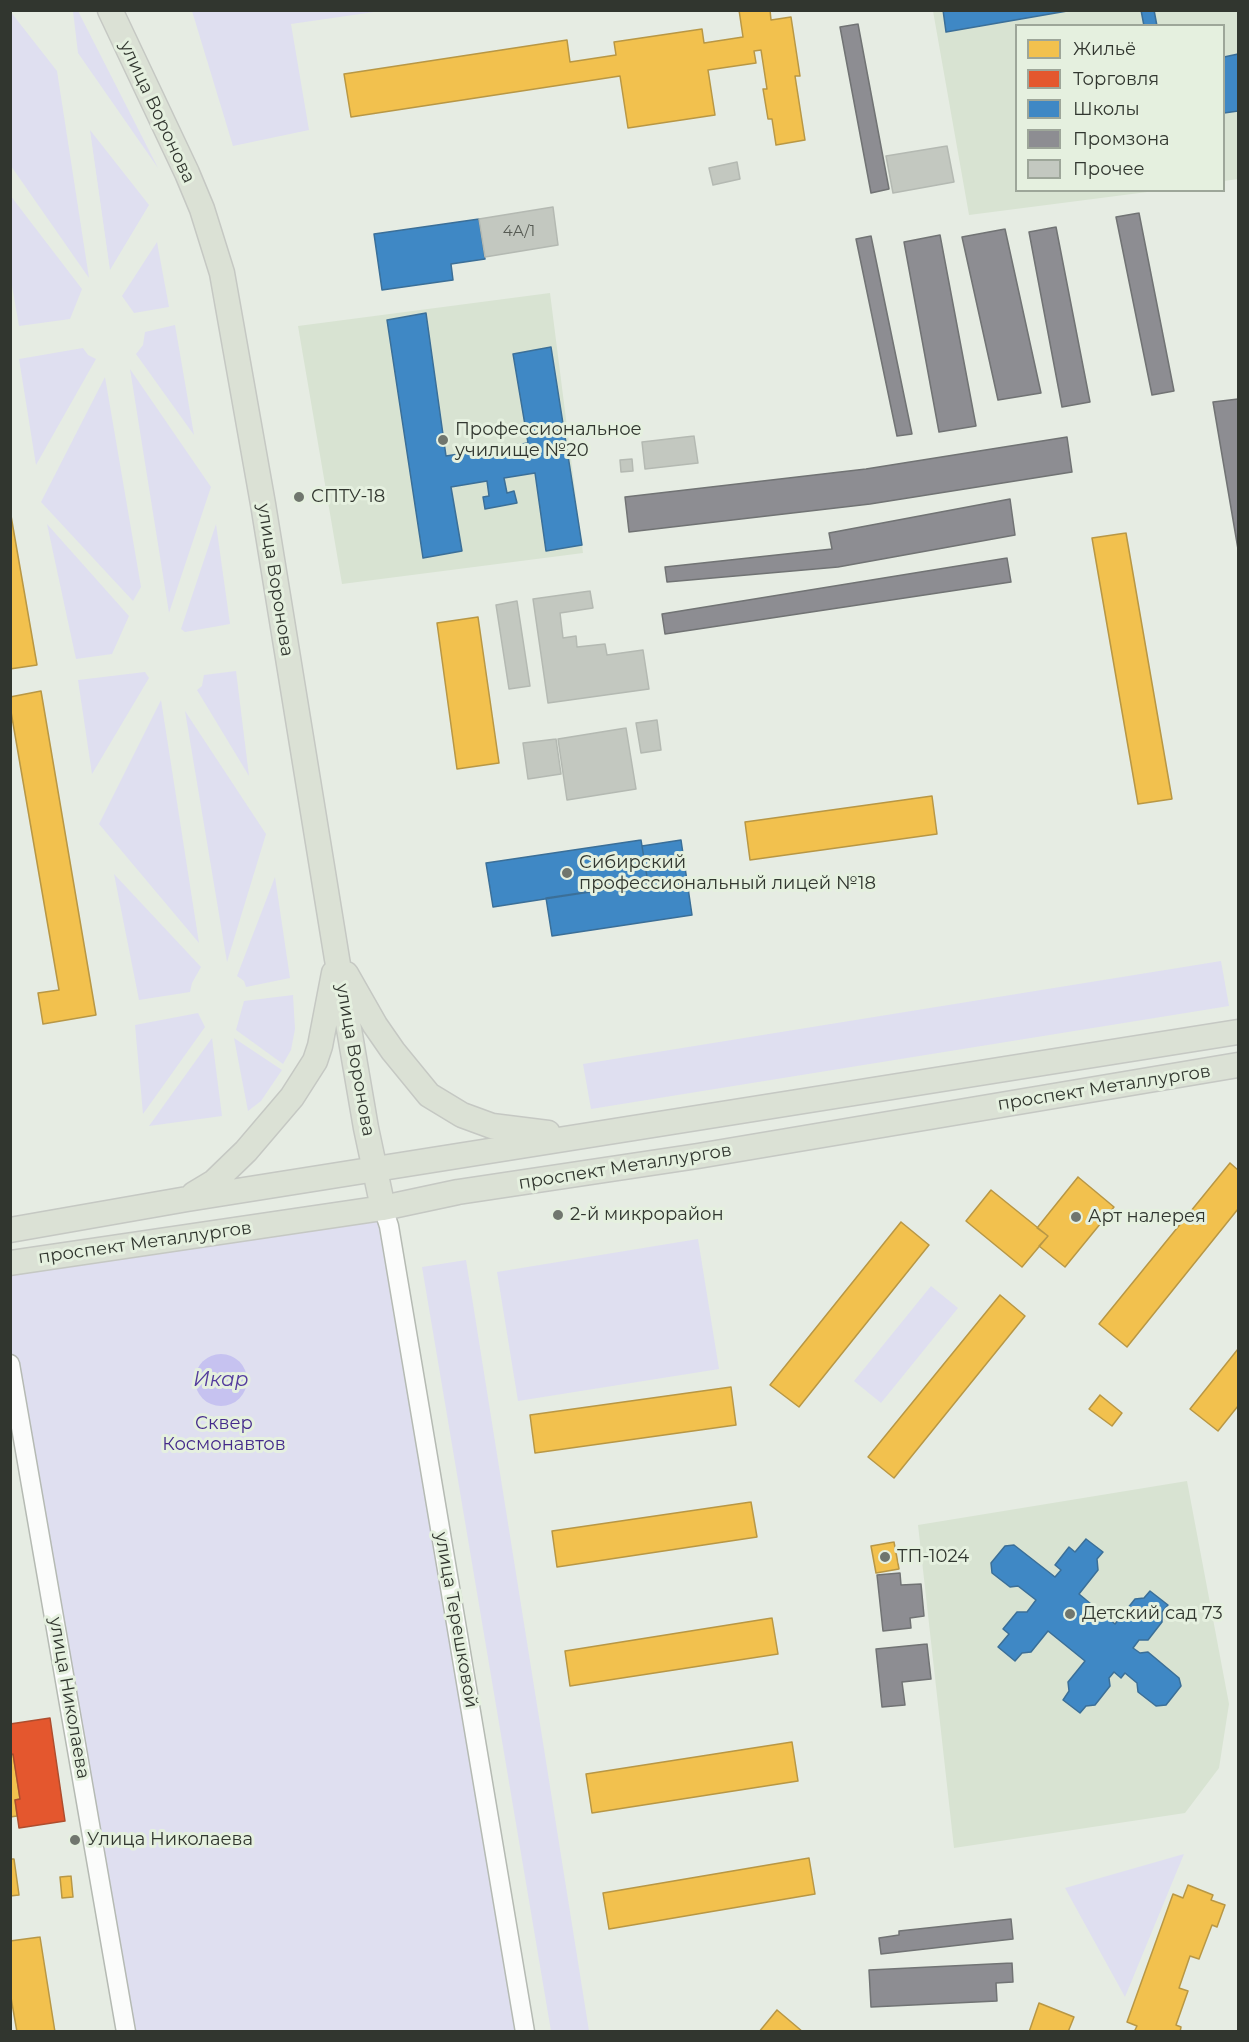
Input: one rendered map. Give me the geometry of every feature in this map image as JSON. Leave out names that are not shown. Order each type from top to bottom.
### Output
[{"type":"main road","name":"улица Воронова","points":[[110,10],[187,173],[202,209],[222,273],[263,504],[337,959],[383,1208]]},
{"type":"main road","points":[[337,959],[375,1025],[429,1095],[462,1115],[492,1126],[531,1132],[592,1134]]},
{"type":"main road","points":[[187,1199],[214,1182],[246,1151],[292,1097],[315,1061],[337,959]]},
{"type":"main road","name":"проспект Металлургов","points":[[10,1230],[187,1199],[1239,1032]]},
{"type":"main road","name":"проспект Металлургов","points":[[10,1263],[383,1208],[458,1192],[698,1156],[1239,1065]]},
{"type":"street","name":"улица Терешковой","points":[[383,1208],[389,1226],[525,2031]]},
{"type":"street","name":"улица Николаева","points":[[10,1364],[126,2031]]},
{"type":"shaded area","points":[[933,11],[1238,11],[1238,179],[1225,181],[1225,24],[1015,24],[1015,192],[1147,192],[969,215]]},
{"type":"shaded area","name":"Профессиональное училище №20","points":[[550,293],[583,553],[342,584],[298,326]]},
{"type":"shaded area","name":"Детский сад 73","points":[[1187,1481],[1229,1704],[1219,1768],[1185,1813],[954,1848],[918,1525]]},
{"type":"green space","points":[[192,10],[381,11],[291,24],[309,130],[233,146]]},
{"type":"green space","points":[[10,11],[57,71],[89,278],[11,166]]},
{"type":"green space","points":[[73,11],[78,11],[158,168],[78,53]]},
{"type":"green space","points":[[90,130],[149,205],[110,270]]},
{"type":"green space","points":[[10,195],[82,289],[70,319],[19,326],[11,280]]},
{"type":"green space","points":[[157,242],[169,307],[134,313],[122,296]]},
{"type":"green space","points":[[175,325],[194,435],[136,354],[143,345],[145,332]]},
{"type":"green space","points":[[83,348],[88,355],[96,359],[36,465],[19,359]]},
{"type":"green space","points":[[130,369],[211,487],[169,613]]},
{"type":"green space","points":[[105,377],[141,587],[133,601],[41,502]]},
{"type":"green space","points":[[47,524],[129,616],[112,654],[76,659]]},
{"type":"green space","points":[[216,524],[230,624],[185,632],[181,629]]},
{"type":"green space","points":[[236,671],[249,776],[197,690],[202,686],[204,675]]},
{"type":"green space","points":[[145,672],[149,678],[92,774],[78,680]]},
{"type":"green space","points":[[161,700],[199,943],[99,824]]},
{"type":"green space","points":[[185,711],[266,834],[227,962]]},
{"type":"green space","points":[[114,874],[201,967],[190,992],[139,1000]]},
{"type":"green space","points":[[275,877],[290,978],[246,987],[244,981],[237,976]]},
{"type":"green space","points":[[1221,961],[1229,1006],[591,1109],[583,1064]]},
{"type":"green space","points":[[293,995],[295,1029],[291,1050],[283,1064],[236,1030],[244,1001]]},
{"type":"green space","points":[[198,1013],[205,1027],[143,1114],[135,1025]]},
{"type":"green space","points":[[212,1038],[222,1116],[149,1126]]},
{"type":"green space","points":[[234,1038],[282,1070],[261,1101],[248,1111]]},
{"type":"green space","name":"Сквер Космонавтов","points":[[383,1208],[525,2031],[126,2031],[11,1364],[10,1263]]},
{"type":"green space","points":[[698,1239],[719,1369],[518,1401],[497,1272]]},
{"type":"green space","points":[[466,1260],[589,2031],[551,2031],[422,1267]]},
{"type":"green space","points":[[931,1286],[958,1308],[881,1403],[854,1381]]},
{"type":"green space","points":[[1184,1854],[1125,1997],[1065,1888]]},
{"type":"water","name":"Икар","points":[[216,1354],[226,1354],[240,1361],[247,1380],[240,1399],[226,1406],[216,1406],[206,1402],[199,1395],[195,1385],[195,1375],[199,1365],[206,1358]]},
{"type":"building: Жильё","points":[[739,10],[770,10],[771,20],[791,17],[800,76],[795,76],[805,140],[776,145],[772,119],[768,119],[763,89],[767,89],[761,50],[754,51],[756,63],[708,70],[715,115],[628,128],[620,76],[351,117],[344,74],[567,40],[570,62],[616,55],[614,42],[702,29],[704,43],[743,37]]},
{"type":"building: Жильё","points":[[10,510],[37,665],[10,669]]},
{"type":"building: Жильё","points":[[1126,533],[1172,799],[1138,804],[1092,538]]},
{"type":"building: Жильё","points":[[478,617],[499,763],[457,769],[437,623]]},
{"type":"building: Жильё","points":[[41,691],[96,1015],[43,1024],[38,993],[59,990],[10,706],[10,697]]},
{"type":"building: Жильё","points":[[932,796],[937,834],[750,860],[745,822]]},
{"type":"building: Жильё","points":[[1230,1163],[1238,1170],[1238,1209],[1127,1347],[1099,1324]]},
{"type":"building: Жильё","name":"Арт налерея","points":[[1078,1177],[1114,1207],[1065,1267],[1039,1246],[1048,1236],[1037,1228]]},
{"type":"building: Жильё","points":[[991,1190],[1048,1236],[1022,1267],[966,1221]]},
{"type":"building: Жильё","points":[[901,1222],[929,1245],[799,1407],[770,1385]]},
{"type":"building: Жильё","points":[[1000,1295],[1025,1316],[894,1478],[868,1457]]},
{"type":"building: Жильё","points":[[1238,1349],[1238,1406],[1218,1431],[1190,1409]]},
{"type":"building: Жильё","points":[[731,1387],[736,1425],[535,1453],[530,1415]]},
{"type":"building: Жильё","points":[[1100,1395],[1122,1413],[1112,1426],[1089,1409]]},
{"type":"building: Жильё","points":[[751,1502],[757,1537],[557,1567],[552,1531]]},
{"type":"building: Жильё","name":"ТП-1024","points":[[894,1542],[899,1569],[876,1573],[871,1546]]},
{"type":"building: Жильё","points":[[772,1618],[778,1654],[570,1686],[565,1651]]},
{"type":"building: Жильё","points":[[792,1742],[798,1781],[592,1813],[586,1774]]},
{"type":"building: Жильё","points":[[13,1754],[20,1799],[15,1800],[17,1816],[10,1817],[10,1755]]},
{"type":"building: Жильё","points":[[809,1858],[815,1894],[609,1929],[603,1893]]},
{"type":"building: Жильё","points":[[10,1859],[14,1859],[19,1895],[10,1896]]},
{"type":"building: Жильё","points":[[71,1876],[73,1897],[62,1898],[60,1877]]},
{"type":"building: Жильё","points":[[1188,1885],[1213,1895],[1211,1900],[1225,1905],[1217,1927],[1212,1925],[1199,1959],[1190,1956],[1179,1988],[1188,1991],[1176,2025],[1181,2027],[1180,2032],[1134,2032],[1137,2026],[1127,2022],[1173,1894],[1183,1898]]},
{"type":"building: Жильё","points":[[40,1937],[55,2032],[17,2032],[10,1992],[10,1941]]},
{"type":"building: Жильё","points":[[1039,2003],[1074,2017],[1068,2032],[1029,2032]]},
{"type":"building: Жильё","points":[[777,2010],[803,2032],[759,2032]]},
{"type":"building: Торговля","points":[[50,1718],[65,1821],[19,1828],[15,1800],[20,1799],[13,1754],[10,1755],[10,1724]]},
{"type":"building: Школы","points":[[943,10],[1073,10],[946,32]]},
{"type":"building: Школы","points":[[1141,10],[1154,10],[1157,24],[1144,24]]},
{"type":"building: Школы","points":[[1238,54],[1238,111],[1225,113],[1225,57]]},
{"type":"building: Школы","points":[[479,219],[485,259],[451,264],[453,280],[382,290],[374,234]]},
{"type":"building: Школы","points":[[426,313],[446,456],[528,443],[513,354],[551,347],[582,545],[546,551],[535,473],[504,478],[507,493],[514,491],[517,503],[485,509],[483,497],[489,496],[487,481],[451,487],[462,551],[423,558],[387,320]]},
{"type":"building: Школы","name":"Сибирский профессиональный лицей №18","points":[[641,840],[648,883],[493,907],[486,863]]},
{"type":"building: Школы","points":[[681,840],[692,915],[552,936],[546,898],[648,883],[642,846]]},
{"type":"building: Школы","points":[[1086,1539],[1103,1552],[1097,1559],[1098,1570],[1079,1594],[1115,1624],[1135,1599],[1144,1598],[1150,1591],[1168,1605],[1162,1612],[1162,1622],[1148,1640],[1139,1640],[1133,1648],[1140,1653],[1148,1652],[1179,1678],[1181,1686],[1166,1705],[1156,1706],[1138,1692],[1137,1683],[1125,1673],[1121,1678],[1114,1672],[1109,1678],[1110,1686],[1095,1705],[1086,1706],[1080,1713],[1063,1700],[1069,1691],[1068,1682],[1085,1661],[1048,1631],[1031,1652],[1022,1653],[1015,1661],[998,1647],[1009,1634],[1003,1629],[1017,1612],[1027,1612],[1036,1600],[1018,1586],[1010,1587],[992,1573],[991,1563],[1005,1546],[1014,1545],[1055,1577],[1061,1570],[1055,1565],[1069,1547],[1075,1552]]},
{"type":"building: Промзона","points":[[858,24],[889,189],[871,193],[840,27]]},
{"type":"building: Промзона","points":[[1139,213],[1174,391],[1152,395],[1116,217]]},
{"type":"building: Промзона","points":[[1056,227],[1090,402],[1062,407],[1029,232]]},
{"type":"building: Промзона","points":[[1005,229],[1041,393],[998,400],[962,237]]},
{"type":"building: Промзона","points":[[940,235],[976,426],[939,432],[904,242]]},
{"type":"building: Промзона","points":[[871,236],[912,434],[897,436],[856,239]]},
{"type":"building: Промзона","points":[[1238,399],[1238,549],[1213,402]]},
{"type":"building: Промзона","points":[[1067,437],[1072,472],[870,504],[629,532],[625,497],[866,469]]},
{"type":"building: Промзона","points":[[1010,499],[1015,535],[838,567],[667,582],[665,567],[832,549],[829,533]]},
{"type":"building: Промзона","points":[[1007,558],[1011,582],[665,634],[662,614]]},
{"type":"building: Промзона","points":[[900,1573],[901,1585],[921,1584],[924,1616],[910,1618],[911,1628],[883,1631],[877,1575]]},
{"type":"building: Промзона","points":[[927,1644],[931,1679],[902,1682],[905,1705],[882,1707],[876,1649]]},
{"type":"building: Промзона","points":[[1011,1919],[1013,1939],[881,1954],[879,1938],[899,1935],[899,1931]]},
{"type":"building: Промзона","points":[[1012,1963],[1013,1982],[996,1983],[997,2001],[871,2007],[869,1970]]},
{"type":"building: Прочее","points":[[947,146],[954,182],[893,193],[886,156]]},
{"type":"building: Прочее","points":[[737,162],[740,179],[713,185],[709,168]]},
{"type":"building: Прочее","points":[[553,207],[558,245],[485,257],[479,219]]},
{"type":"building: Прочее","points":[[694,436],[698,463],[645,469],[642,442]]},
{"type":"building: Прочее","points":[[632,459],[633,471],[621,472],[620,460]]},
{"type":"building: Прочее","points":[[590,591],[593,608],[560,613],[563,638],[576,636],[577,647],[605,644],[607,655],[643,650],[649,689],[548,703],[533,599]]},
{"type":"building: Прочее","points":[[517,601],[530,686],[509,689],[496,605]]},
{"type":"building: Прочее","points":[[657,720],[661,750],[641,753],[636,723]]},
{"type":"building: Прочее","points":[[626,728],[636,789],[567,800],[558,739]]},
{"type":"building: Прочее","points":[[556,739],[561,774],[528,779],[523,743]]},
{"type":"place","name":"Профессиональное училище №20","points":[[443,440]]},
{"type":"place","name":"СПТУ-18","points":[[299,497]]},
{"type":"place","name":"Сибирский профессиональный лицей №18","points":[[567,873]]},
{"type":"place","name":"2-й микрорайон","points":[[558,1215]]},
{"type":"place","name":"Арт налерея","points":[[1076,1217]]},
{"type":"place","name":"ТП-1024","points":[[885,1557]]},
{"type":"place","name":"Детский сад 73","points":[[1070,1614]]},
{"type":"place","name":"Улица Николаева","points":[[75,1840]]}]
